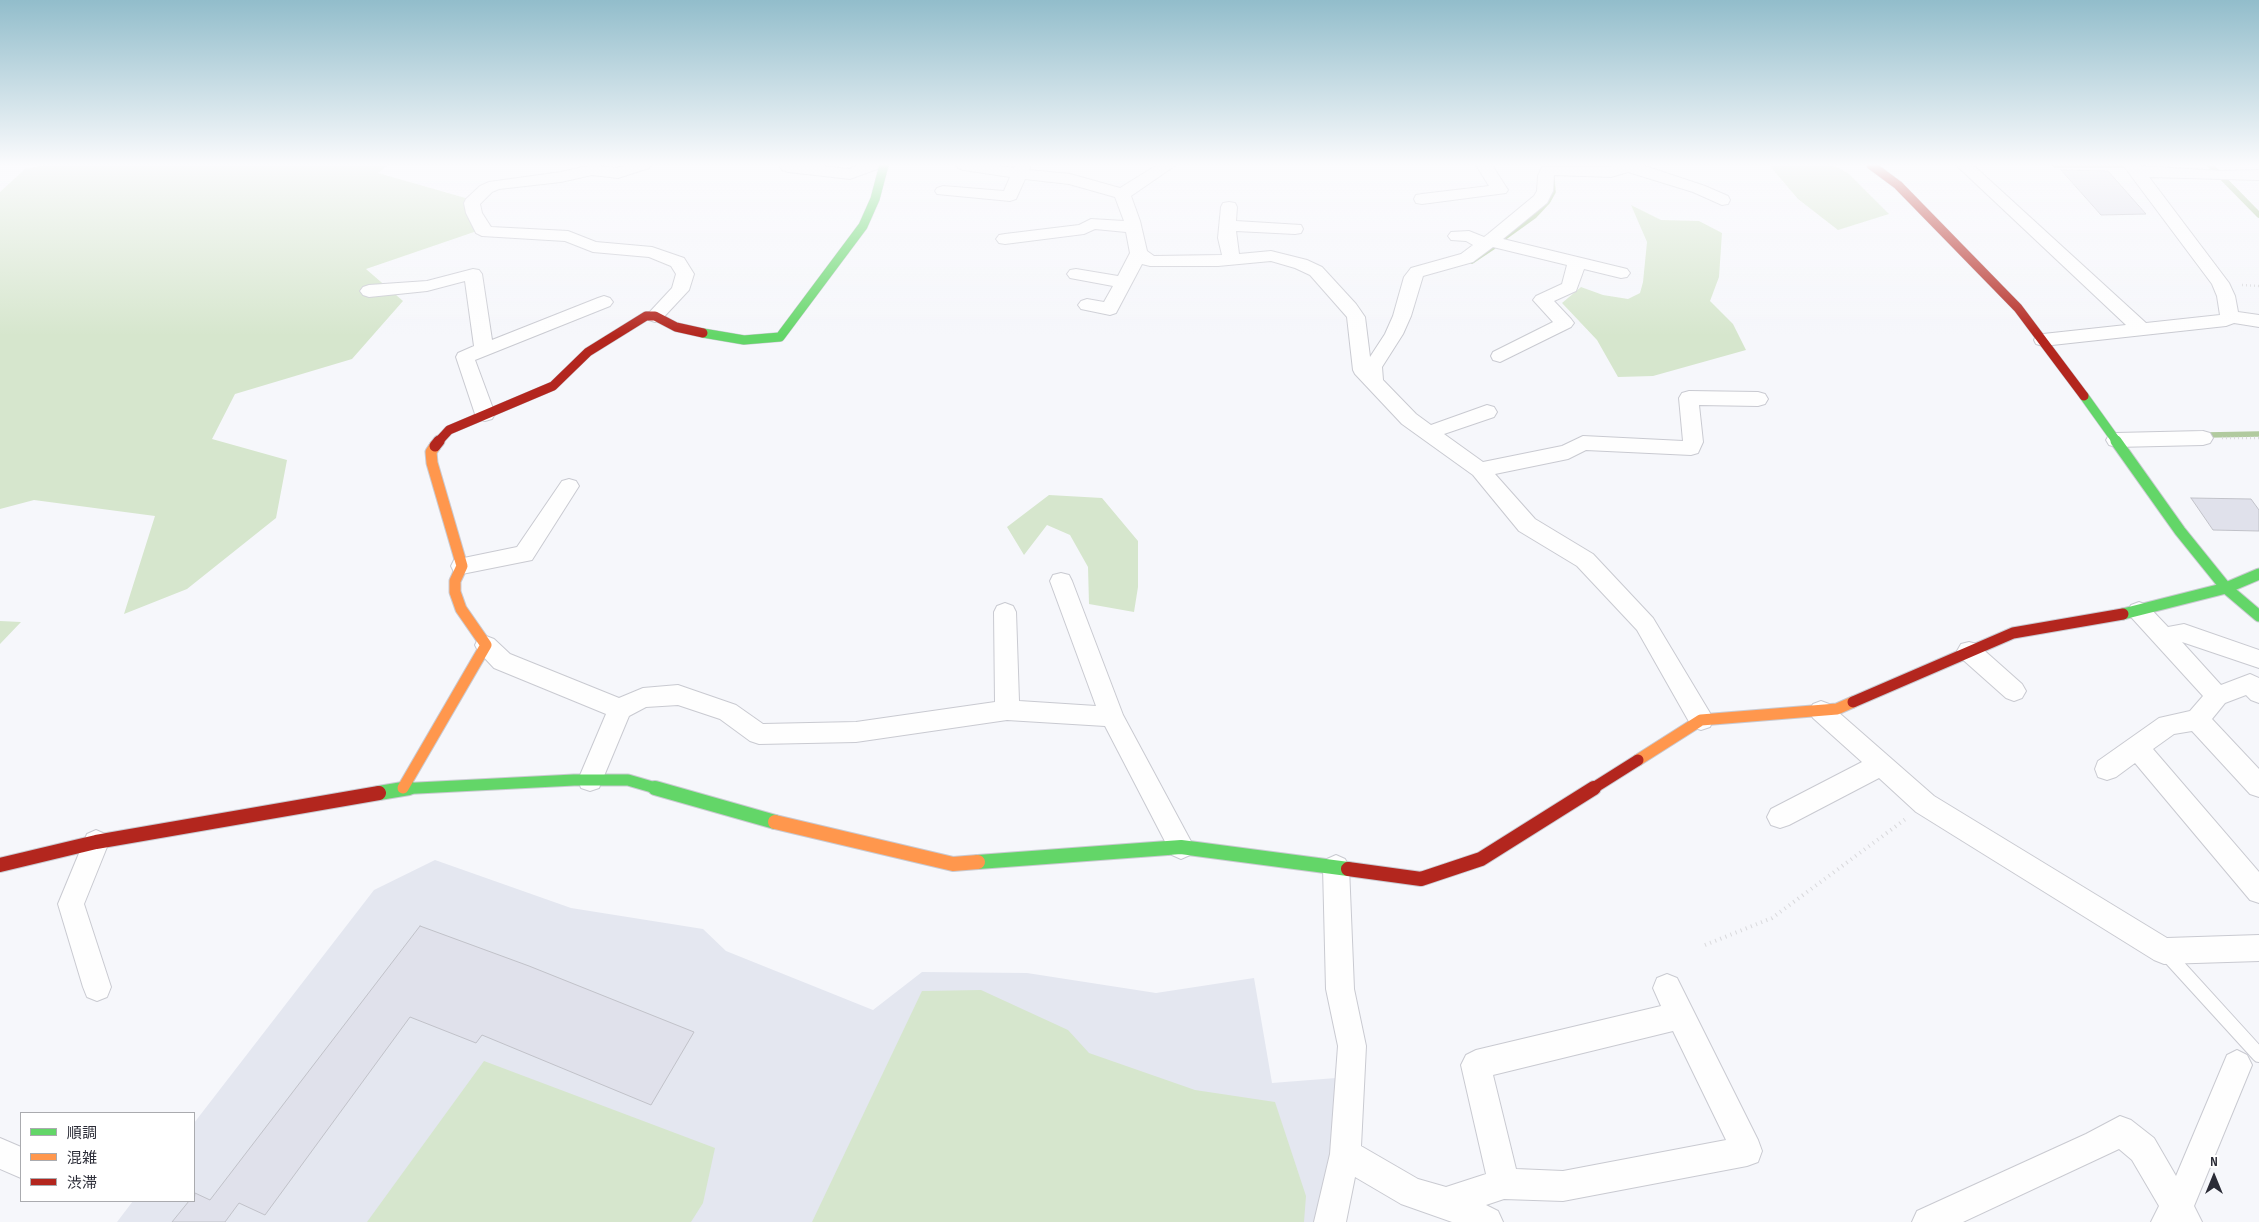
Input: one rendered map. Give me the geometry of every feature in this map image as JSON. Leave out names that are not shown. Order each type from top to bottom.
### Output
[{"type":"street","points":[[479,222],[482,229],[488,232],[568,236],[593,247],[652,252],[678,262],[685,274],[680,290],[655,316],[639,319],[588,352],[553,386],[449,430],[431,452],[434,472],[462,566],[455,581],[455,592],[461,609],[486,645],[502,660],[620,709]]},
{"type":"street","points":[[655,316],[676,327],[744,340],[780,337],[865,222]]},
{"type":"street","points":[[1087,305],[1110,308],[1124,283],[1139,253],[1131,222]]},
{"type":"street","points":[[1228,222],[1227,238],[1232,260]]},
{"type":"street","points":[[1372,382],[1373,366],[1394,334],[1402,316],[1412,277],[1417,272],[1466,258],[1513,222]]},
{"type":"street","points":[[1934,222],[2018,308],[2116,440],[2180,531],[2226,588],[2259,616]]},
{"type":"street","points":[[2028,222],[2140,328]]},
{"type":"street","points":[[2173,222],[2220,283],[2226,296],[2230,317]]},
{"type":"street","points":[[1005,239],[1047,240],[1084,229],[1091,224],[1133,227]]},
{"type":"street","points":[[1228,226],[1295,230]]},
{"type":"street","points":[[1457,236],[1469,236],[1488,243],[1500,244],[1621,273]]},
{"type":"street","points":[[1139,253],[1150,260],[1158,262],[1277,257],[1301,264],[1316,271],[1356,317],[1362,370],[1372,382],[1409,419],[1480,470],[1527,525],[1580,556],[1638,614],[1701,720]]},
{"type":"street","points":[[1500,356],[1565,323],[1542,300],[1570,287],[1577,262]]},
{"type":"street","points":[[369,291],[427,286],[473,274],[484,350]]},
{"type":"street","points":[[1076,274],[1124,283]]},
{"type":"street","points":[[485,414],[465,357],[604,302]]},
{"type":"street","points":[[2043,340],[2226,320],[2230,317],[2259,321]]},
{"type":"street","points":[[1480,470],[1568,452],[1583,442],[1691,448],[1693,442],[1689,398],[1758,399]]},
{"type":"street","points":[[1428,434],[1487,412]]},
{"type":"street","points":[[2116,440],[2203,438]]},
{"type":"street","points":[[462,566],[524,554],[569,486]]},
{"type":"street","points":[[0,865],[96,842],[403,788],[628,780],[803,830],[953,864],[1181,847],[1421,879],[1482,859],[1701,720],[1837,709],[2013,633],[2139,611],[2226,588],[2259,574]]},
{"type":"street","points":[[1061,581],[1112,717],[1181,847]]},
{"type":"street","points":[[2139,611],[2217,696]]},
{"type":"street","points":[[1006,612],[1007,710]]},
{"type":"street","points":[[2164,637],[2184,633],[2259,659]]},
{"type":"street","points":[[403,788],[486,645]]},
{"type":"street","points":[[1969,652],[2014,691]]},
{"type":"street","points":[[2107,769],[2168,726],[2197,720],[2217,696],[2250,684],[2259,693]]},
{"type":"street","points":[[590,780],[620,709],[643,698],[678,696],[728,712],[759,734],[856,732],[1007,710],[1112,717]]},
{"type":"street","points":[[1821,711],[1925,804],[2164,951],[2259,948]]},
{"type":"street","points":[[2197,720],[2259,786]]},
{"type":"street","points":[[2136,748],[2259,891]]},
{"type":"street","points":[[1780,817],[1880,765]]},
{"type":"street","points":[[96,842],[71,904],[97,987]]},
{"type":"street","points":[[1330,1222],[1345,1154],[1352,1046],[1340,989],[1336,867]]},
{"type":"street","points":[[1446,1203],[1504,1184],[1563,1186],[1747,1151],[1667,988]]},
{"type":"street","points":[[1504,1184],[1476,1066],[1680,1015]]},
{"type":"street","points":[[2177,1217],[2248,1060]]},
{"type":"street","points":[[1928,1222],[2097,1145],[2120,1131],[2143,1149],[2177,1217]]},
{"type":"street","points":[[0,1153],[20,1163]]},
{"type":"street","points":[[1345,1154],[1412,1193],[1446,1203],[1487,1222]]},
{"type":"lane","points":[[2164,951],[2248,1060]]},
{"type":"path","points":[[2203,438],[2259,438]]},
{"type":"path","points":[[1705,945],[1772,918],[1925,804]]},
{"type":"shaded area","points":[[435,860],[571,908],[703,929],[726,951],[873,1010],[922,972],[1027,973],[1156,993],[1254,978],[1272,1083],[1336,1078],[1324,1222],[117,1222],[132,1202],[195,1202],[195,1122],[374,890]]},
{"type":"green space","points":[[0,222],[475,222],[477,231],[366,269],[403,301],[352,359],[235,394],[212,439],[287,460],[276,518],[187,589],[124,614],[155,516],[34,500],[0,509]]},
{"type":"green space","points":[[1638,222],[1701,222],[1722,233],[1719,277],[1710,301],[1733,324],[1746,350],[1653,376],[1618,377],[1597,340],[1562,303],[1581,287],[1603,295],[1628,299],[1640,293],[1647,242]]},
{"type":"green space","points":[[1828,222],[1863,222],[1838,230]]},
{"type":"green space","points":[[1049,495],[1102,498],[1138,541],[1138,587],[1134,612],[1089,604],[1088,567],[1070,535],[1047,525],[1024,555],[1007,527]]},
{"type":"green space","points":[[0,621],[21,622],[0,644]]},
{"type":"green space","points":[[981,990],[1068,1030],[1089,1053],[1195,1090],[1275,1102],[1306,1196],[1304,1222],[812,1222],[922,991]]},
{"type":"green space","points":[[484,1061],[715,1148],[703,1203],[691,1222],[367,1222]]},
{"type":"building","points":[[2191,498],[2251,499],[2259,510],[2259,531],[2213,530]]},
{"type":"building","points":[[420,926],[529,966],[694,1032],[651,1105],[482,1035],[476,1043],[410,1017],[265,1215],[239,1203],[225,1222],[172,1222],[188,1202],[195,1202],[195,1193],[210,1200]]},
{"type":"waterway","points":[[1502,239],[1526,222]]},
{"type":"waterway","points":[[1472,261],[1493,247]]},
{"type":"waterway","points":[[2207,435],[2259,434]]},
{"type":"traffic: fast","points":[[703,333],[744,340],[780,337],[865,222]]},
{"type":"traffic: fast","points":[[2084,396],[2180,531],[2226,588],[2259,616]]},
{"type":"traffic: fast","points":[[2123,614],[2226,588],[2259,574]]},
{"type":"traffic: fast","points":[[379,793],[403,788],[574,780],[628,780],[775,822]]},
{"type":"traffic: fast","points":[[978,862],[1181,847],[1348,869]]},
{"type":"traffic: slow","points":[[403,788],[486,645],[461,609],[455,592],[455,581],[462,566],[432,463],[431,452],[435,446]]},
{"type":"traffic: slow","points":[[1638,760],[1701,720],[1837,709],[1853,702]]},
{"type":"traffic: slow","points":[[775,822],[953,864],[978,862]]},
{"type":"traffic: jam","points":[[1934,222],[2018,308],[2084,396]]},
{"type":"traffic: jam","points":[[435,446],[449,430],[553,386],[588,352],[646,316],[655,316],[676,327],[703,333]]},
{"type":"traffic: jam","points":[[1853,702],[2013,633],[2123,614]]},
{"type":"traffic: jam","points":[[1348,869],[1421,879],[1481,859],[1638,760]]},
{"type":"traffic: jam","points":[[0,865],[96,842],[379,793]]}]
